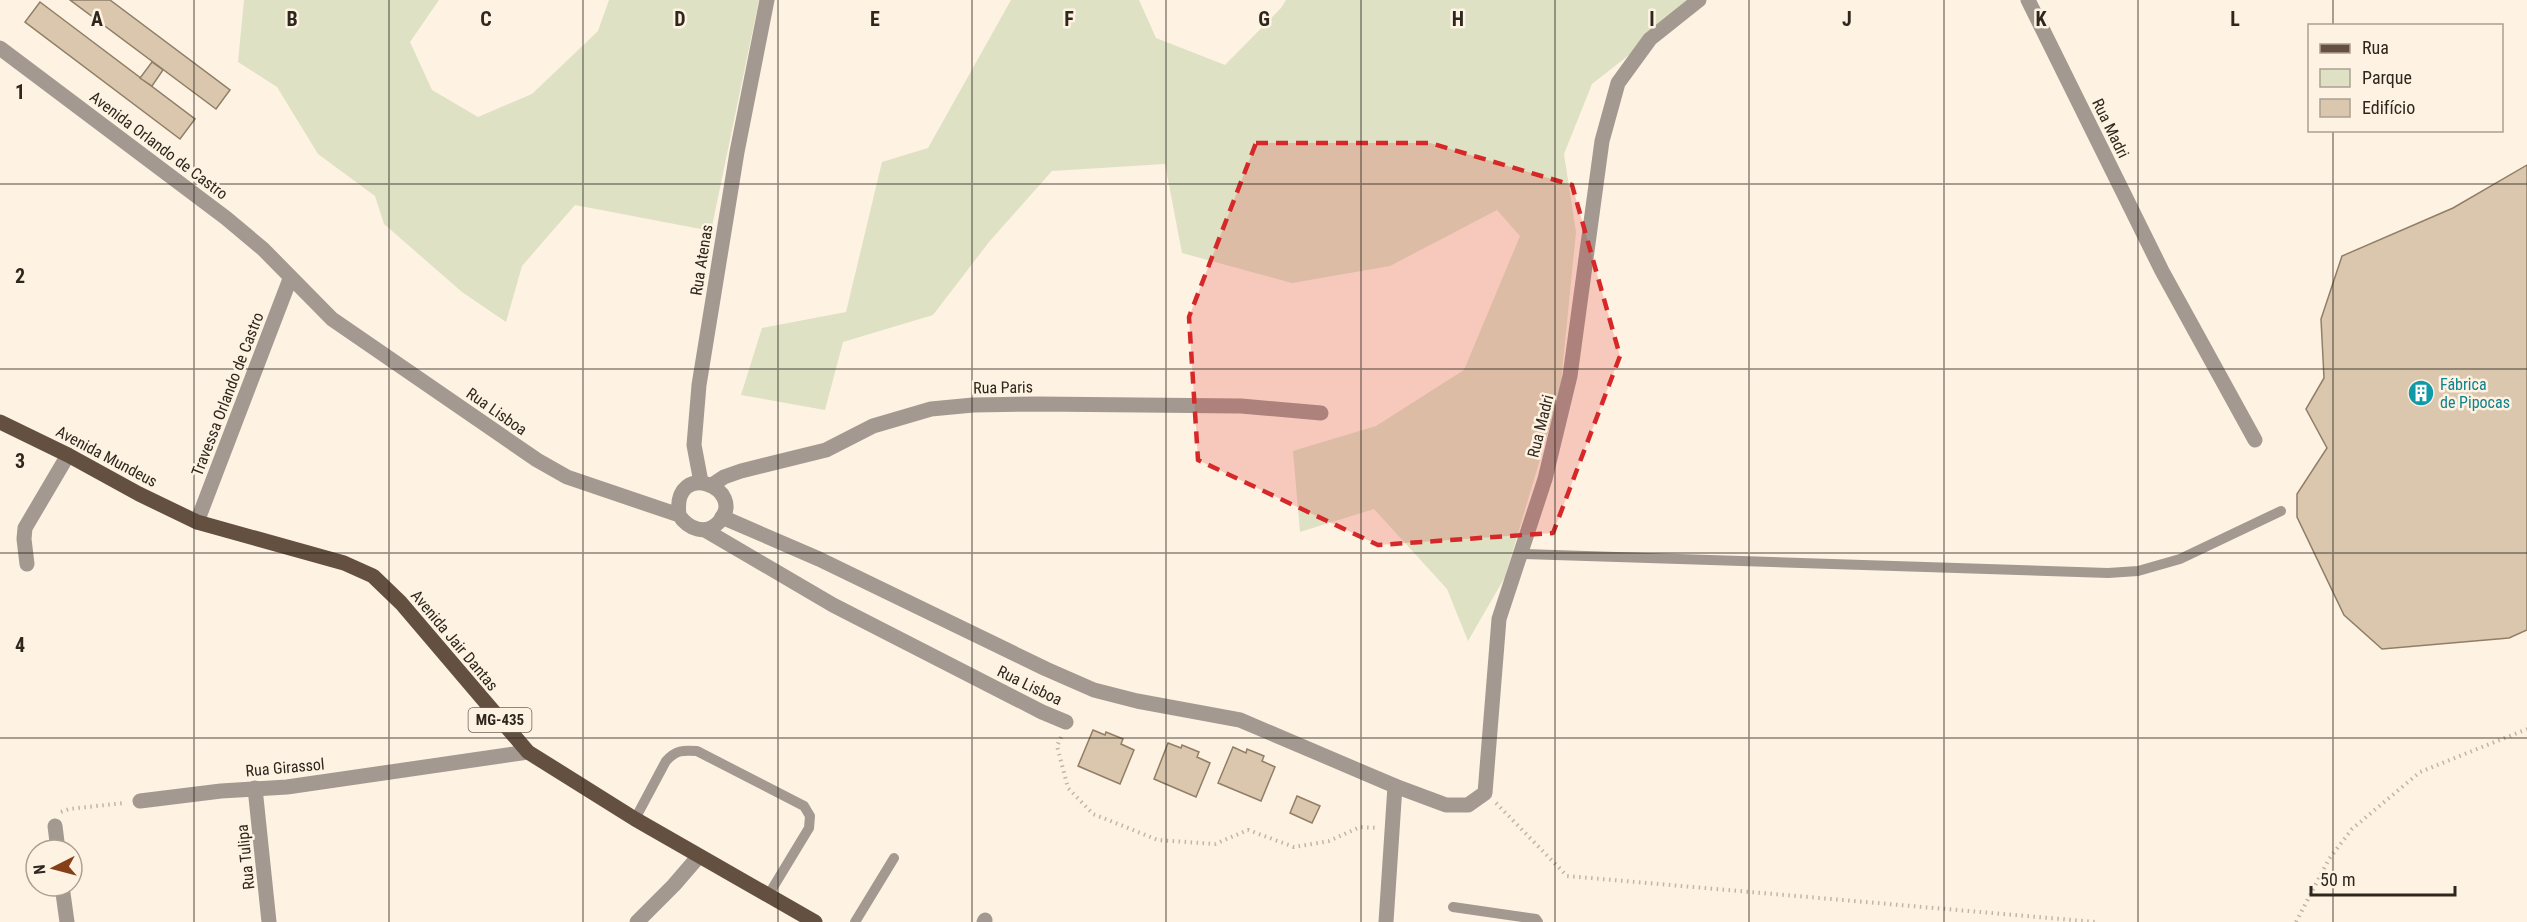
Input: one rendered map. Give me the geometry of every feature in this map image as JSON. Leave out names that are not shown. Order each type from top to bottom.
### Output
[{"type":"main road","name":"Avenida Mundeus","points":[[0,422],[197,522]]},
{"type":"main road","name":"Avenida Jair Dantas","points":[[197,522],[344,563],[373,576],[401,603],[528,752],[635,819],[815,922]]},
{"type":"street","name":"Rua Atenas","points":[[707,483],[694,445],[699,385],[737,152],[767,0]]},
{"type":"street","name":"Rua Madri","points":[[1485,793],[1499,619],[1545,478],[1570,376],[1602,141],[1618,83],[1650,39],[1699,0]]},
{"type":"street","name":"Rua Madri","points":[[2028,0],[2162,271],[2255,440]]},
{"type":"street","name":"Avenida Orlando de Castro","points":[[0,48],[226,218],[263,249],[290,279]]},
{"type":"street","name":"Rua Lisboa","points":[[290,279],[332,319],[537,460],[567,477],[679,515],[690,527],[705,530],[833,605],[1042,712],[1066,722]]},
{"type":"street","name":"Travessa Orlando de Castro","points":[[197,522],[290,279]]},
{"type":"street","name":"Rua Paris","points":[[707,483],[741,471],[826,450],[873,426],[931,409],[973,405],[1038,404],[1217,406],[1321,413]]},
{"type":"street","points":[[27,564],[24,539],[26,528],[68,455]]},
{"type":"street","points":[[679,515],[678,504],[682,493],[690,485],[707,483],[720,491],[724,499],[722,518],[705,530]]},
{"type":"street","name":"Rua Lisboa","points":[[722,518],[819,559],[1094,690],[1137,701],[1240,720],[1395,786]]},
{"type":"street","name":"Rua Girassol","points":[[140,801],[255,788],[298,786],[528,752]]},
{"type":"street","points":[[1386,922],[1395,786],[1446,805],[1468,805],[1485,793]]},
{"type":"street","name":"Rua Tulipa","points":[[255,788],[269,922]]},
{"type":"street","points":[[55,826],[56,838]]},
{"type":"street","points":[[637,922],[699,856]]},
{"type":"street","points":[[64,898],[67,922]]},
{"type":"lane","points":[[1522,554],[2128,572],[2180,559],[2281,511]]},
{"type":"lane","points":[[635,819],[666,761],[682,750],[697,751],[804,806],[810,816],[809,828],[769,894]]},
{"type":"lane","points":[[855,922],[894,858]]},
{"type":"lane","points":[[1454,907],[1536,919],[1538,922]]},
{"type":"path","name":"Rua Lisboa","points":[[1066,722],[1057,746],[1068,788],[1094,814],[1158,840],[1215,844],[1248,830],[1294,847],[1329,841],[1360,827],[1393,830]]},
{"type":"path","points":[[2296,922],[2329,859],[2352,830],[2420,772],[2527,729]]},
{"type":"path","points":[[1485,793],[1567,876],[2095,922]]},
{"type":"path","points":[[55,826],[59,814],[69,809],[140,801]]},
{"type":"highlighted area","points":[[1256,143],[1430,143],[1572,185],[1620,356],[1553,533],[1378,545],[1198,460],[1189,317]]},
{"type":"green space","points":[[244,0],[439,0],[410,42],[432,90],[478,117],[532,94],[598,31],[609,0],[759,0],[711,231],[575,205],[522,266],[506,322],[462,292],[384,224],[375,196],[318,154],[277,87],[238,62]]},
{"type":"green space","points":[[1011,0],[1139,0],[1156,38],[1225,65],[1281,8],[1286,0],[1699,0],[1592,84],[1564,154],[1576,232],[1560,392],[1505,577],[1468,641],[1447,589],[1374,509],[1300,532],[1293,451],[1376,426],[1464,370],[1520,236],[1497,210],[1390,266],[1292,283],[1182,253],[1165,164],[1052,171],[989,242],[933,315],[843,342],[825,410],[741,395],[762,328],[846,312],[882,162],[928,148]]},
{"type":"building","points":[[70,0],[110,0],[230,90],[216,109]]},
{"type":"building","points":[[40,2],[195,119],[180,139],[25,22]]},
{"type":"building","points":[[152,62],[163,70],[152,86],[140,78]]},
{"type":"building","name":"Fábrica de Pipocas","points":[[2527,165],[2527,630],[2509,638],[2382,649],[2344,615],[2297,517],[2297,494],[2327,448],[2306,409],[2324,378],[2321,319],[2342,256],[2453,208]]},
{"type":"building","points":[[1093,730],[1105,735],[1106,732],[1123,739],[1121,744],[1134,750],[1120,784],[1078,766]]},
{"type":"building","points":[[1168,743],[1181,748],[1182,745],[1199,752],[1197,757],[1210,763],[1196,797],[1154,779]]},
{"type":"building","points":[[1233,747],[1246,753],[1247,749],[1264,756],[1262,761],[1275,767],[1261,801],[1218,783]]},
{"type":"building","points":[[1297,796],[1320,806],[1312,823],[1290,813]]},
{"type":"place","name":"Fábrica de Pipocas","points":[[2421,393]]}]
